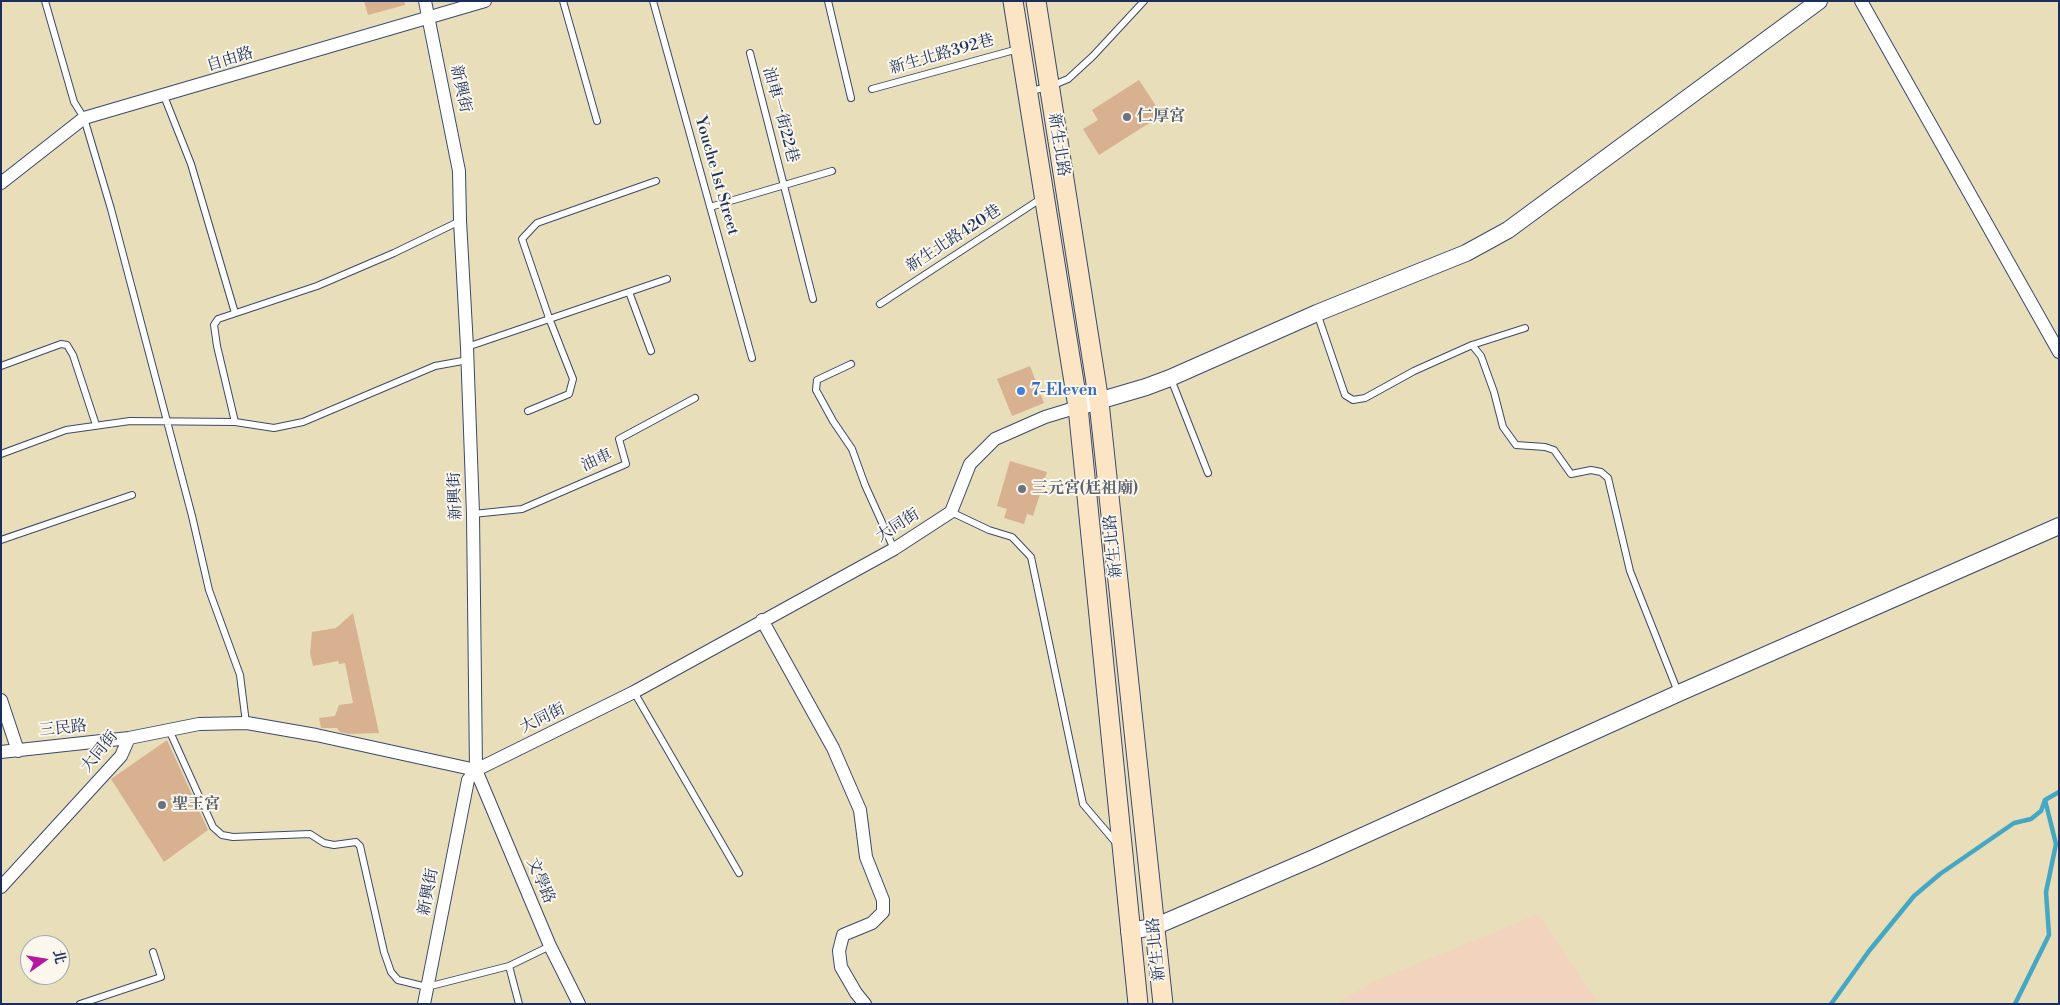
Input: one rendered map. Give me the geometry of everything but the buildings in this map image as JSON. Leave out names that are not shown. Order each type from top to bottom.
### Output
[{"type":"main road","name":"新生北路","points":[[1013,1],[1043,198],[1078,407],[1120,847],[1138,1004]]},
{"type":"main road","name":"新生北路","points":[[1036,1],[1099,402],[1163,1004]]},
{"type":"street","name":"新興街","points":[[424,1004],[468,780],[476,770],[473,514],[468,347],[460,221],[459,171],[425,1]]},
{"type":"street","name":"自由路","points":[[1,183],[84,118],[485,1]]},
{"type":"street","points":[[951,512],[970,464],[995,439],[1045,417],[1099,402],[1170,378],[1317,313],[1466,254],[1508,230],[1819,1]]},
{"type":"street","points":[[1861,1],[2059,352]]},
{"type":"street","name":"大同街","points":[[1,888],[121,756],[129,738],[170,732],[199,724],[246,723],[316,735],[476,770],[634,692],[894,549],[951,512]]},
{"type":"street","points":[[1129,931],[1154,926],[1316,858],[1679,693],[2059,526]]},
{"type":"street","points":[[762,620],[833,748],[860,810],[866,857],[883,900],[883,912],[872,923],[843,935],[839,951],[841,966],[864,1004]]},
{"type":"street","points":[[1,700],[18,751]]},
{"type":"street","name":"三民路","points":[[1,752],[129,738]]},
{"type":"street","name":"文學路","points":[[476,770],[550,946],[579,1004]]},
{"type":"lane","points":[[45,1],[74,102],[84,118],[168,422],[192,516],[208,590],[240,675],[246,723]]},
{"type":"lane","points":[[563,1],[597,122]]},
{"type":"lane","name":"Youche 1st Street","points":[[653,1],[752,358]]},
{"type":"lane","points":[[828,1],[851,98]]},
{"type":"lane","points":[[1027,92],[1049,87],[1068,79],[1093,56],[1144,1]]},
{"type":"lane","name":"新生北路392巷","points":[[872,89],[1020,48]]},
{"type":"lane","name":"油車一街22巷","points":[[750,53],[813,299]]},
{"type":"lane","points":[[164,96],[191,164],[235,313]]},
{"type":"lane","name":"油車一街22巷","points":[[710,207],[832,171]]},
{"type":"lane","points":[[528,411],[569,394],[573,380],[549,318],[522,238],[537,223],[656,181]]},
{"type":"lane","name":"新生北路420巷","points":[[880,304],[1043,198]]},
{"type":"lane","points":[[236,422],[217,346],[214,325],[218,319],[317,286],[394,253],[460,221]]},
{"type":"lane","points":[[468,347],[667,279]]},
{"type":"lane","points":[[629,292],[651,351]]},
{"type":"lane","points":[[1317,313],[1345,395],[1353,400],[1365,398],[1414,371],[1472,344],[1525,328]]},
{"type":"lane","points":[[1,366],[61,344],[67,345],[73,355],[96,425]]},
{"type":"lane","points":[[1472,344],[1480,356],[1494,392],[1503,427],[1516,445],[1545,447],[1554,450],[1571,474],[1591,470],[1601,472],[1608,478],[1630,571],[1679,693]]},
{"type":"lane","points":[[1,454],[66,430],[130,421],[236,422],[274,428],[303,422],[435,366],[468,360]]},
{"type":"lane","points":[[852,364],[817,380],[816,390],[833,421],[852,449],[865,484],[894,549]]},
{"type":"lane","points":[[1170,378],[1208,473]]},
{"type":"lane","name":"油車","points":[[473,514],[522,509],[626,464],[619,439],[695,398]]},
{"type":"lane","points":[[1,540],[132,495]]},
{"type":"lane","points":[[951,512],[989,530],[1012,537],[1031,557],[1083,804],[1120,847]]},
{"type":"lane","points":[[634,692],[739,873]]},
{"type":"lane","points":[[170,732],[213,827],[222,835],[233,837],[310,834],[324,843],[334,845],[356,842],[360,846],[384,952],[391,972],[398,980],[427,987],[509,966],[550,946]]},
{"type":"lane","points":[[80,1004],[161,977],[153,952]]},
{"type":"lane","points":[[509,966],[519,1004]]},
{"type":"shaded area","points":[[1538,914],[1599,1004],[1335,1004],[1373,982]]},
{"type":"waterway","points":[[2015,1004],[2049,935],[2046,892],[2056,844],[2045,800],[2059,792]]},
{"type":"waterway","points":[[1831,1004],[1869,951],[1914,896],[1940,874],[2014,823],[2031,819],[2041,811],[2045,800]]},
{"type":"place","name":"仁厚宮","points":[[1127,117]]},
{"type":"place","name":"7-Eleven","points":[[1021,391]]},
{"type":"place","name":"三元宮(尪祖廟)","points":[[1022,489]]},
{"type":"place","name":"聖王宮","points":[[162,805]]}]
